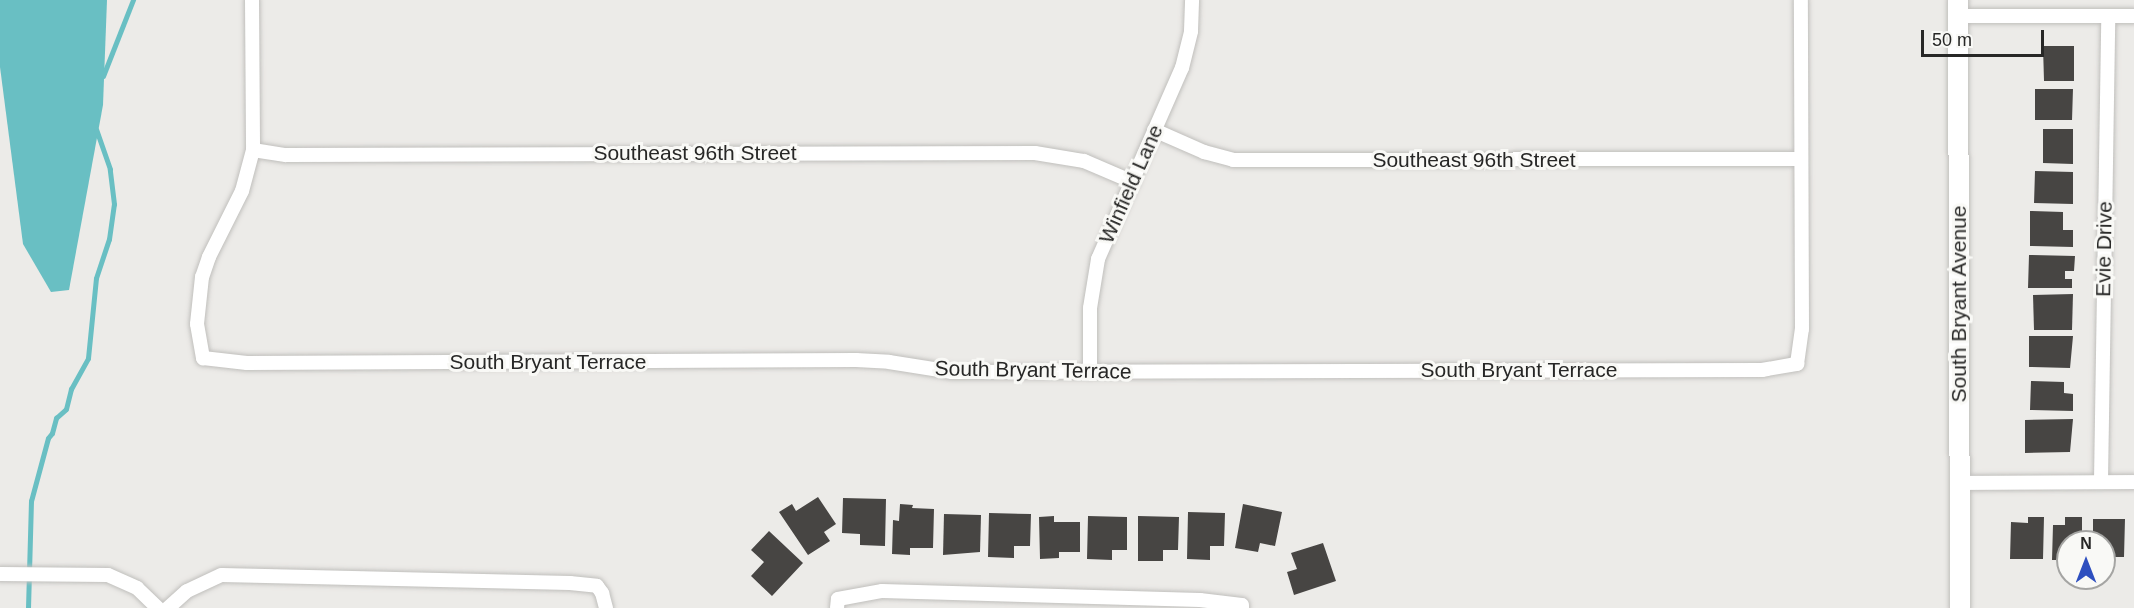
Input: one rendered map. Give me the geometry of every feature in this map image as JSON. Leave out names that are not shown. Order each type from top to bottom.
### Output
[{"type":"street","name":"South Bryant Terrace","points":[[252,0],[253,150],[242,191],[209,257],[202,277],[197,324],[203,358],[247,363],[856,360],[889,362],[952,372],[1762,370],[1797,364],[1802,329],[1801,0]]},
{"type":"street","name":"Winfield Lane","points":[[1089,372],[1090,308],[1095,272],[1105,240],[1133,182],[1182,68],[1191,31],[1192,0]]},
{"type":"street","points":[[1958,8],[2108,17],[2134,16]]},
{"type":"street","name":"South Bryant Avenue","points":[[1958,8],[1960,608]]},
{"type":"street","name":"Evie Drive","points":[[2102,482],[2108,17]]},
{"type":"street","name":"Southeast 96th Street","points":[[1154,130],[1204,152],[1233,160],[1801,159]]},
{"type":"street","name":"Southeast 96th Street","points":[[253,150],[286,155],[1035,153],[1084,161],[1133,182]]},
{"type":"street","points":[[1959,483],[2134,482]]},
{"type":"street","points":[[0,574],[108,575],[137,588],[158,608]]},
{"type":"street","points":[[168,608],[187,591],[222,575],[570,583],[597,586],[602,593],[606,608]]},
{"type":"street","points":[[838,603],[882,591],[1041,602],[1200,600],[1242,606]]},
{"type":"water","points":[[0,0],[107,0],[103,105],[69,290],[51,292],[23,244],[0,67]]},
{"type":"building","points":[[2043,46],[2074,46],[2074,81],[2044,81]]},
{"type":"building","points":[[2035,89],[2073,89],[2072,120],[2035,120]]},
{"type":"building","points":[[2043,129],[2073,129],[2073,164],[2043,163]]},
{"type":"building","points":[[2035,171],[2073,172],[2073,204],[2034,203]]},
{"type":"building","points":[[2030,211],[2063,212],[2063,230],[2073,230],[2073,247],[2030,246]]},
{"type":"building","points":[[2029,255],[2075,256],[2074,271],[2065,271],[2065,279],[2072,279],[2072,288],[2028,288]]},
{"type":"building","points":[[2073,294],[2072,330],[2034,330],[2033,295]]},
{"type":"building","points":[[2029,336],[2073,336],[2070,368],[2029,367]]},
{"type":"building","points":[[2031,381],[2064,382],[2064,393],[2073,394],[2073,411],[2030,410]]},
{"type":"building","points":[[2073,419],[2070,452],[2025,453],[2025,420]]},
{"type":"building","points":[[818,497],[836,524],[824,532],[830,541],[808,555],[779,512],[792,504],[796,511]]},
{"type":"building","points":[[843,498],[886,499],[885,546],[860,545],[860,534],[842,533]]},
{"type":"building","points":[[900,504],[913,505],[912,508],[934,509],[933,548],[910,548],[910,555],[892,554],[893,520],[899,521]]},
{"type":"building","points":[[1243,504],[1282,512],[1275,546],[1260,543],[1258,552],[1235,548]]},
{"type":"building","points":[[1188,512],[1225,513],[1224,546],[1210,546],[1210,560],[1187,559]]},
{"type":"building","points":[[989,513],[1031,514],[1030,546],[1014,546],[1014,558],[988,557]]},
{"type":"building","points":[[944,514],[981,515],[980,552],[943,555]]},
{"type":"building","points":[[1054,516],[1054,522],[1080,522],[1080,552],[1059,552],[1059,558],[1040,559],[1039,517]]},
{"type":"building","points":[[1088,516],[1127,517],[1127,550],[1112,550],[1112,560],[1087,559]]},
{"type":"building","points":[[1138,516],[1179,517],[1178,550],[1163,550],[1163,561],[1138,561]]},
{"type":"building","points":[[2028,517],[2044,517],[2043,559],[2010,559],[2011,522],[2028,523]]},
{"type":"building","points":[[2065,517],[2082,517],[2082,530],[2056,530],[2056,560],[2052,560],[2053,525],[2065,525]]},
{"type":"building","points":[[2093,519],[2125,519],[2124,557],[2116,557],[2116,530],[2093,530]]},
{"type":"building","points":[[769,531],[803,563],[772,596],[751,576],[764,562],[751,550]]},
{"type":"building","points":[[1323,543],[1336,581],[1294,595],[1287,572],[1297,569],[1291,553]]},
{"type":"waterway","points":[[103,76],[133,0]]},
{"type":"waterway","points":[[28,608],[31,501],[48,438],[52,433],[56,418],[66,409],[71,389],[88,358],[96,278],[109,239],[114,204],[110,169],[96,129]]}]
